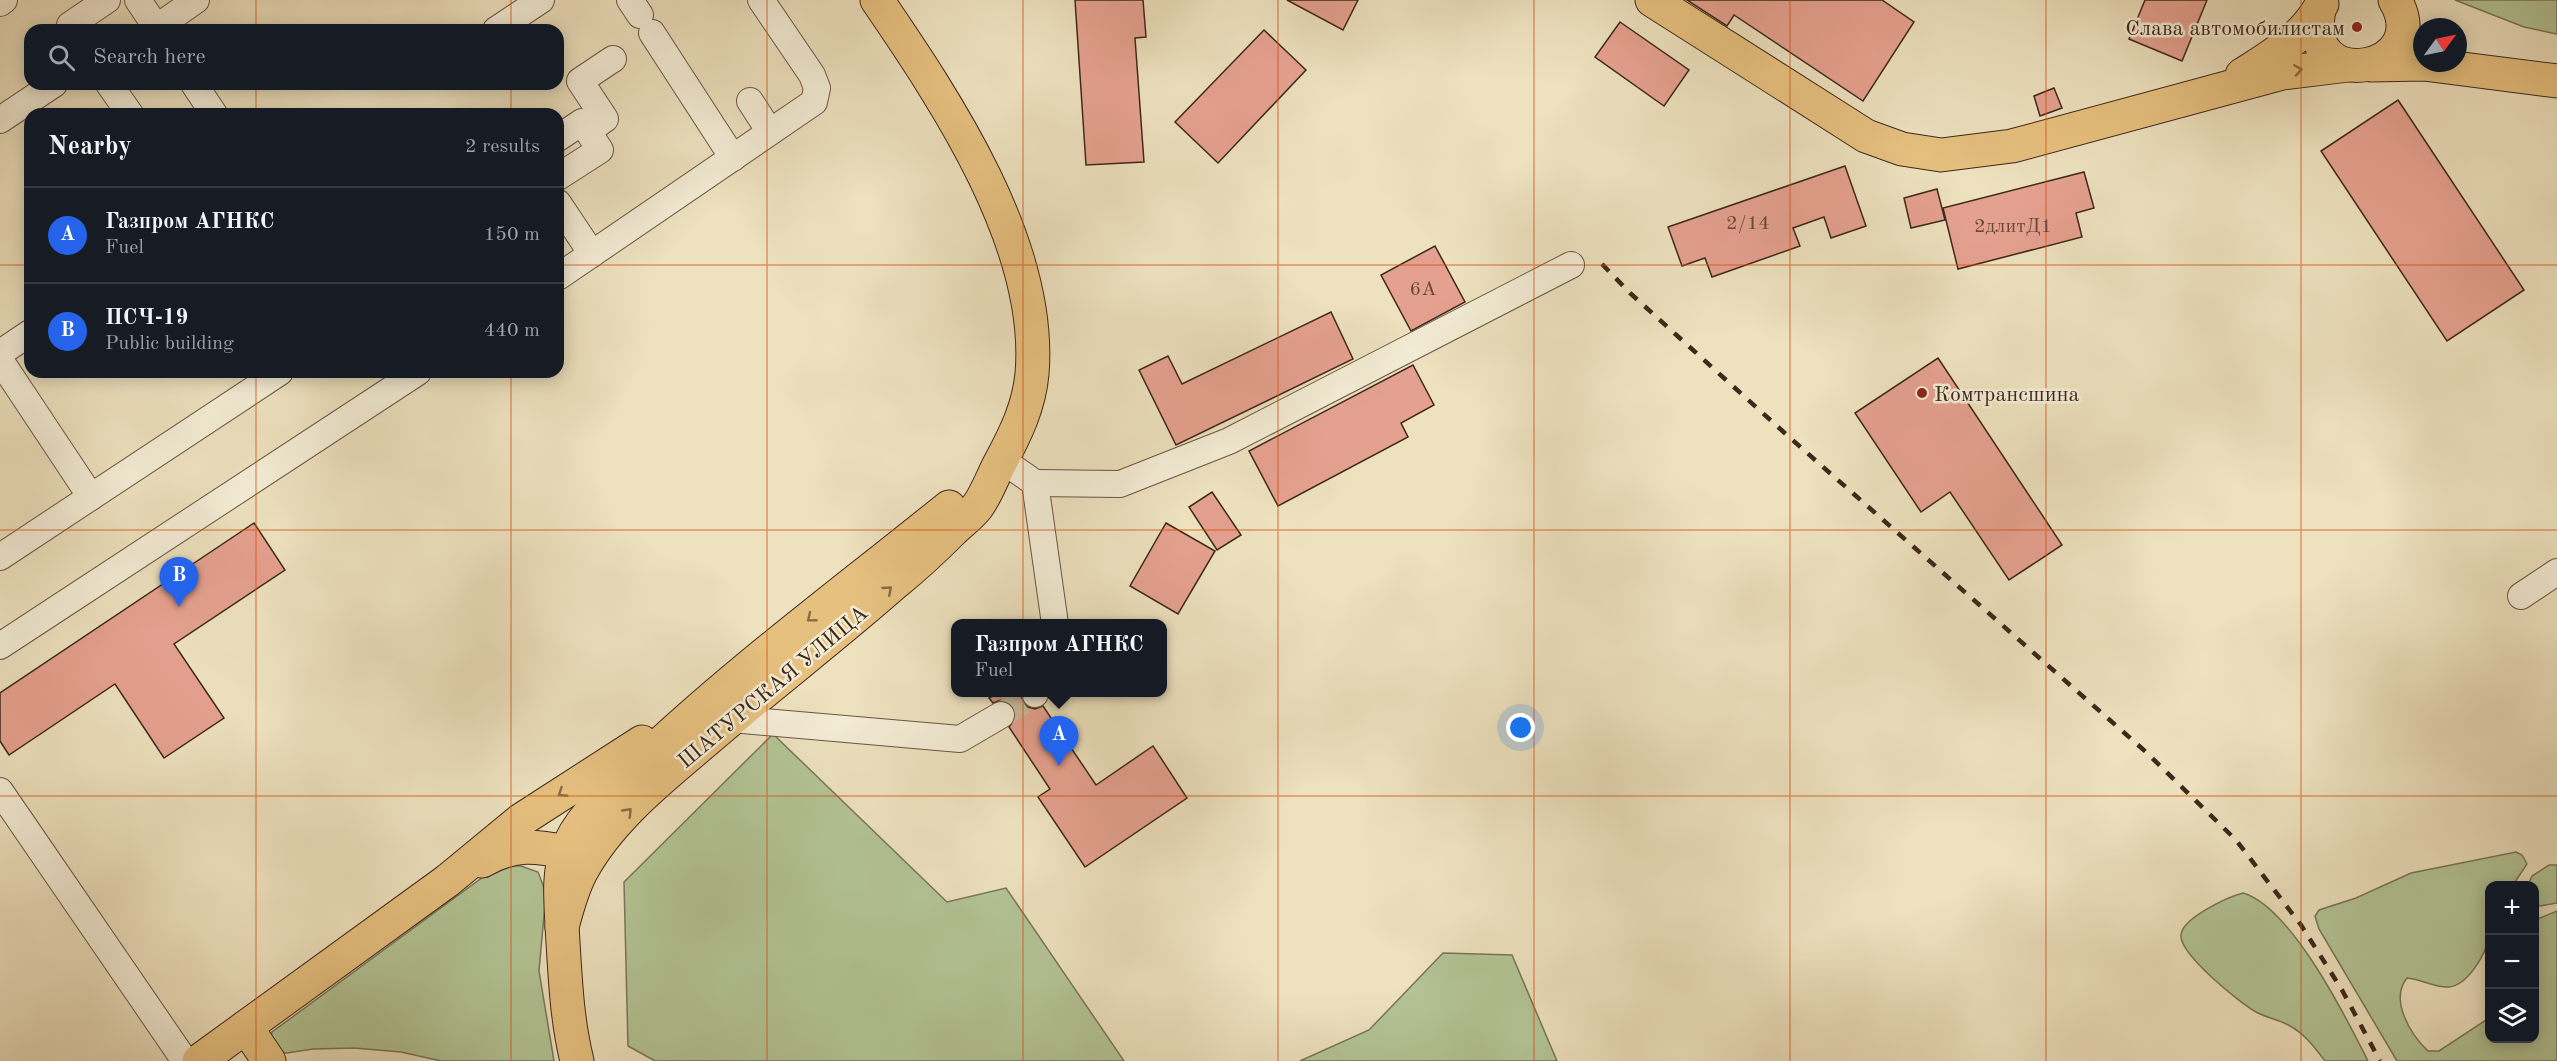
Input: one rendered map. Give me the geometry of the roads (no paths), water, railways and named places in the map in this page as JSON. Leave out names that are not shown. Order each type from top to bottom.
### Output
[{"type":"main road","name":"ШАТУРСКАЯ УЛИЦА","points":[[577,1061],[564,992],[562,927],[571,896],[578,855],[624,815],[660,779],[833,638],[916,566],[978,506],[1016,434],[1026,407],[1033,345],[1029,315],[1015,253],[999,208],[962,132],[926,72],[877,0]]},
{"type":"main road","points":[[1652,0],[1866,136],[1902,149],[1941,155],[2012,146],[2282,73],[2359,66],[2424,64],[2501,72],[2557,81]]},
{"type":"main road","points":[[2323,3],[2317,21],[2321,44],[2337,61],[2359,66],[2390,54],[2401,35],[2403,23],[2396,1]]},
{"type":"main road","points":[[2396,1],[2413,21]]},
{"type":"main road","points":[[2220,88],[2284,48],[2298,36],[2323,3]]},
{"type":"main road","points":[[2467,57],[2501,72]]},
{"type":"main road","name":"ШАТУРСКАЯ УЛИЦА","points":[[684,721],[953,504],[1002,460]]},
{"type":"main road","points":[[447,881],[506,849],[531,846],[578,855],[588,817],[610,792],[684,721]]},
{"type":"main road","points":[[199,1061],[447,881],[521,819],[644,741],[684,721]]},
{"type":"main road","points":[[246,1027],[269,1061]]},
{"type":"lane","points":[[0,3],[4,0]]},
{"type":"lane","points":[[71,24],[106,0]]},
{"type":"lane","points":[[164,24],[196,0]]},
{"type":"lane","points":[[505,24],[541,0]]},
{"type":"lane","points":[[564,273],[814,102],[817,88],[812,75],[761,0]]},
{"type":"lane","points":[[135,1],[153,24]]},
{"type":"lane","points":[[641,16],[733,158]]},
{"type":"lane","points":[[588,131],[605,119],[580,81],[613,59]]},
{"type":"lane","points":[[0,120],[45,90]]},
{"type":"lane","points":[[113,90],[126,108]]},
{"type":"lane","points":[[198,90],[210,108]]},
{"type":"lane","points":[[750,101],[770,132]]},
{"type":"lane","points":[[564,134],[582,122],[600,150],[564,173]]},
{"type":"lane","points":[[564,212],[592,254]]},
{"type":"lane","points":[[1002,460],[1035,483],[1120,484],[1229,441],[1571,265]]},
{"type":"lane","points":[[0,353],[24,337]]},
{"type":"lane","points":[[0,360],[91,497]]},
{"type":"lane","points":[[0,557],[271,378]]},
{"type":"lane","points":[[0,646],[392,379]]},
{"type":"lane","points":[[1035,483],[1054,619]]},
{"type":"lane","points":[[2521,596],[2557,572]]},
{"type":"lane","points":[[731,719],[960,739],[1001,715]]},
{"type":"lane","points":[[0,791],[185,1061]]},
{"type":"tunnel","points":[[1001,715],[1030,697]]},
{"type":"railway","points":[[1602,264],[1630,293],[1788,436],[2146,752],[2236,840],[2301,925],[2342,990],[2380,1061]]},
{"type":"place","name":"Слава автомобилистам","points":[[2357,27]]},
{"type":"place","name":"Комтрансшина","points":[[1922,393]]},
{"type":"place","name":"ПСЧ-19","points":[[179,607]]},
{"type":"place","name":"Газпром АГНКС","points":[[1059,766]]}]
